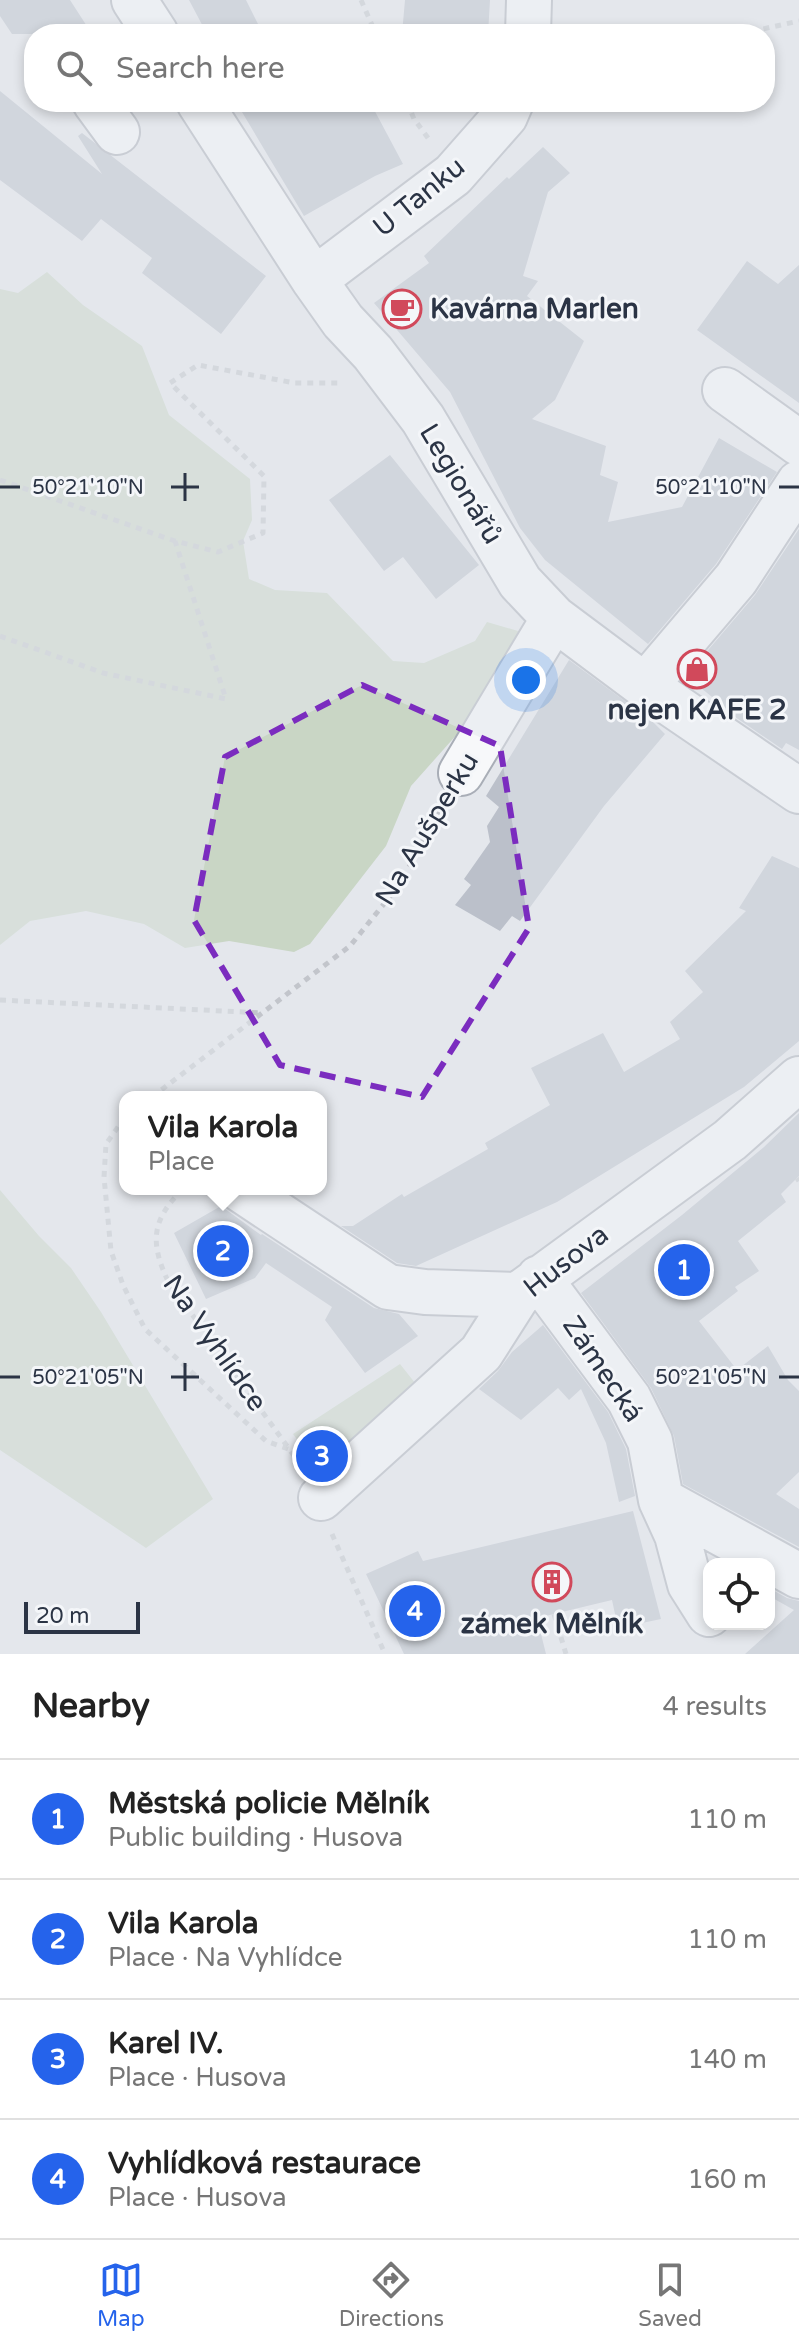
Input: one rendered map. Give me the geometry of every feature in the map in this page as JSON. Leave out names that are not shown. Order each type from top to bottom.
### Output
[{"type":"street","points":[[528,24],[529,0]]},
{"type":"street","name":"Legionářů","points":[[205,112],[343,321],[373,353],[423,419],[520,582],[554,618],[645,686],[799,791]]},
{"type":"street","name":"U Tanku","points":[[314,280],[453,175],[507,112]]},
{"type":"street","points":[[725,390],[799,443]]},
{"type":"street","points":[[645,686],[736,579],[799,483]]},
{"type":"street","name":"Na Aušperku","points":[[461,773],[554,618]]},
{"type":"street","name":"Husova","points":[[321,1498],[481,1353],[529,1287],[730,1140],[799,1079]]},
{"type":"street","points":[[249,1195],[388,1287],[425,1292],[529,1287]]},
{"type":"street","name":"Zámecká","points":[[529,1287],[629,1399],[650,1441],[661,1500],[677,1535],[690,1584],[703,1605]]},
{"type":"street","points":[[661,1500],[799,1576]]},
{"type":"path","points":[[361,0],[372,24]]},
{"type":"path","points":[[775,26],[799,21]]},
{"type":"path","points":[[0,480],[175,541],[218,552],[263,533],[264,476],[170,383],[198,365],[295,383],[350,383]]},
{"type":"path","points":[[0,636],[103,673],[226,699],[175,541]]},
{"type":"path","name":"Na Aušperku","points":[[160,1091],[350,946],[400,884],[461,773]]},
{"type":"path","points":[[0,1000],[263,1013]]},
{"type":"path","name":"Na Vyhlídce","points":[[119,1126],[106,1144],[104,1177],[111,1251],[123,1285],[145,1329],[266,1441],[292,1450],[168,1281],[156,1255],[158,1227],[164,1210],[178,1195]]},
{"type":"path","points":[[321,1498],[327,1521],[385,1654]]},
{"type":"path","points":[[554,1614],[566,1654]]},
{"type":"highlighted area","points":[[362,685],[500,746],[529,928],[422,1097],[280,1065],[194,920],[225,757]]},
{"type":"green space","points":[[47,272],[83,305],[142,346],[169,415],[250,479],[252,520],[243,541],[249,579],[275,590],[327,593],[393,661],[424,663],[475,641],[487,622],[518,631],[512,664],[484,704],[411,786],[386,846],[310,944],[294,952],[229,941],[185,948],[144,924],[86,911],[30,921],[0,945],[0,289],[18,293]]},
{"type":"green space","points":[[0,1190],[71,1268],[101,1312],[213,1499],[146,1548],[0,1450]]},
{"type":"green space","points":[[400,1364],[423,1393],[326,1472],[318,1469],[331,1457],[324,1450],[311,1459],[293,1434]]},
{"type":"building","points":[[0,0],[70,0],[86,24],[24,24],[24,34],[12,34],[0,16]]},
{"type":"building","points":[[189,0],[246,0],[258,24],[202,24]]},
{"type":"building","points":[[405,0],[490,0],[489,24],[403,24]]},
{"type":"building","points":[[0,91],[102,174],[78,136],[82,133],[266,276],[221,334],[142,273],[152,258],[101,219],[82,241],[0,180]]},
{"type":"building","points":[[242,112],[375,112],[403,164],[304,216]]},
{"type":"building","points":[[543,147],[570,173],[548,192],[523,276],[538,281],[527,296],[584,341],[555,400],[532,419],[606,446],[600,475],[618,482],[608,522],[682,507],[719,438],[777,472],[716,564],[648,644],[545,560],[520,528],[450,392],[374,303],[429,263],[424,256]]},
{"type":"building","points":[[747,261],[778,284],[799,265],[799,403],[697,330]]},
{"type":"building","points":[[390,455],[479,565],[436,599],[403,557],[384,571],[329,500]]},
{"type":"building","points":[[799,529],[799,750],[786,743],[782,749],[725,710],[686,676],[755,595]]},
{"type":"building","points":[[569,660],[665,734],[604,806],[520,921],[512,916],[500,931],[455,905],[471,885],[464,879],[490,842],[487,826],[499,807],[486,796]]},
{"type":"building","points":[[772,856],[799,868],[799,1041],[744,1087],[557,1202],[416,1266],[397,1263],[341,1226],[353,1226],[402,1194],[404,1197],[488,1149],[485,1143],[550,1105],[531,1068],[603,1033],[624,1072],[680,1039],[670,1022],[703,992],[685,971],[746,911],[739,908]]},
{"type":"building","points":[[799,1113],[799,1176],[781,1194],[786,1202],[738,1241],[759,1271],[735,1287],[738,1291],[699,1321],[737,1370],[768,1346],[788,1380],[799,1391],[799,1472],[776,1494],[799,1509],[799,1547],[683,1484],[674,1436],[651,1388],[581,1293],[682,1215],[764,1147]]},
{"type":"building","points":[[221,1206],[374,1308],[399,1314],[418,1336],[365,1373],[325,1320],[332,1307],[266,1263],[255,1278],[206,1299],[174,1233]]},
{"type":"building","points":[[543,1325],[608,1412],[626,1449],[635,1496],[619,1502],[606,1443],[581,1389],[569,1400],[558,1388],[521,1420],[479,1389],[512,1352]]},
{"type":"building","name":"zámek Mělník","points":[[633,1511],[661,1619],[618,1628],[612,1600],[537,1618],[546,1654],[404,1654],[366,1574],[418,1551],[423,1561]]},
{"type":"building","points":[[775,1591],[799,1601],[799,1654],[745,1654],[775,1630],[794,1610],[775,1599]]},
{"type":"place","name":"Kavárna Marlen","points":[[402,309]]},
{"type":"place","name":"nejen KAFE 2","points":[[697,669]]},
{"type":"place","name":"Vila Karola","points":[[223,1251]]},
{"type":"place","name":"Městská policie Mělník","points":[[684,1270]]},
{"type":"place","name":"Karel IV.","points":[[322,1456]]},
{"type":"place","name":"zámek Mělník","points":[[552,1582]]},
{"type":"place","name":"Vyhlídková restaurace","points":[[415,1611]]}]
